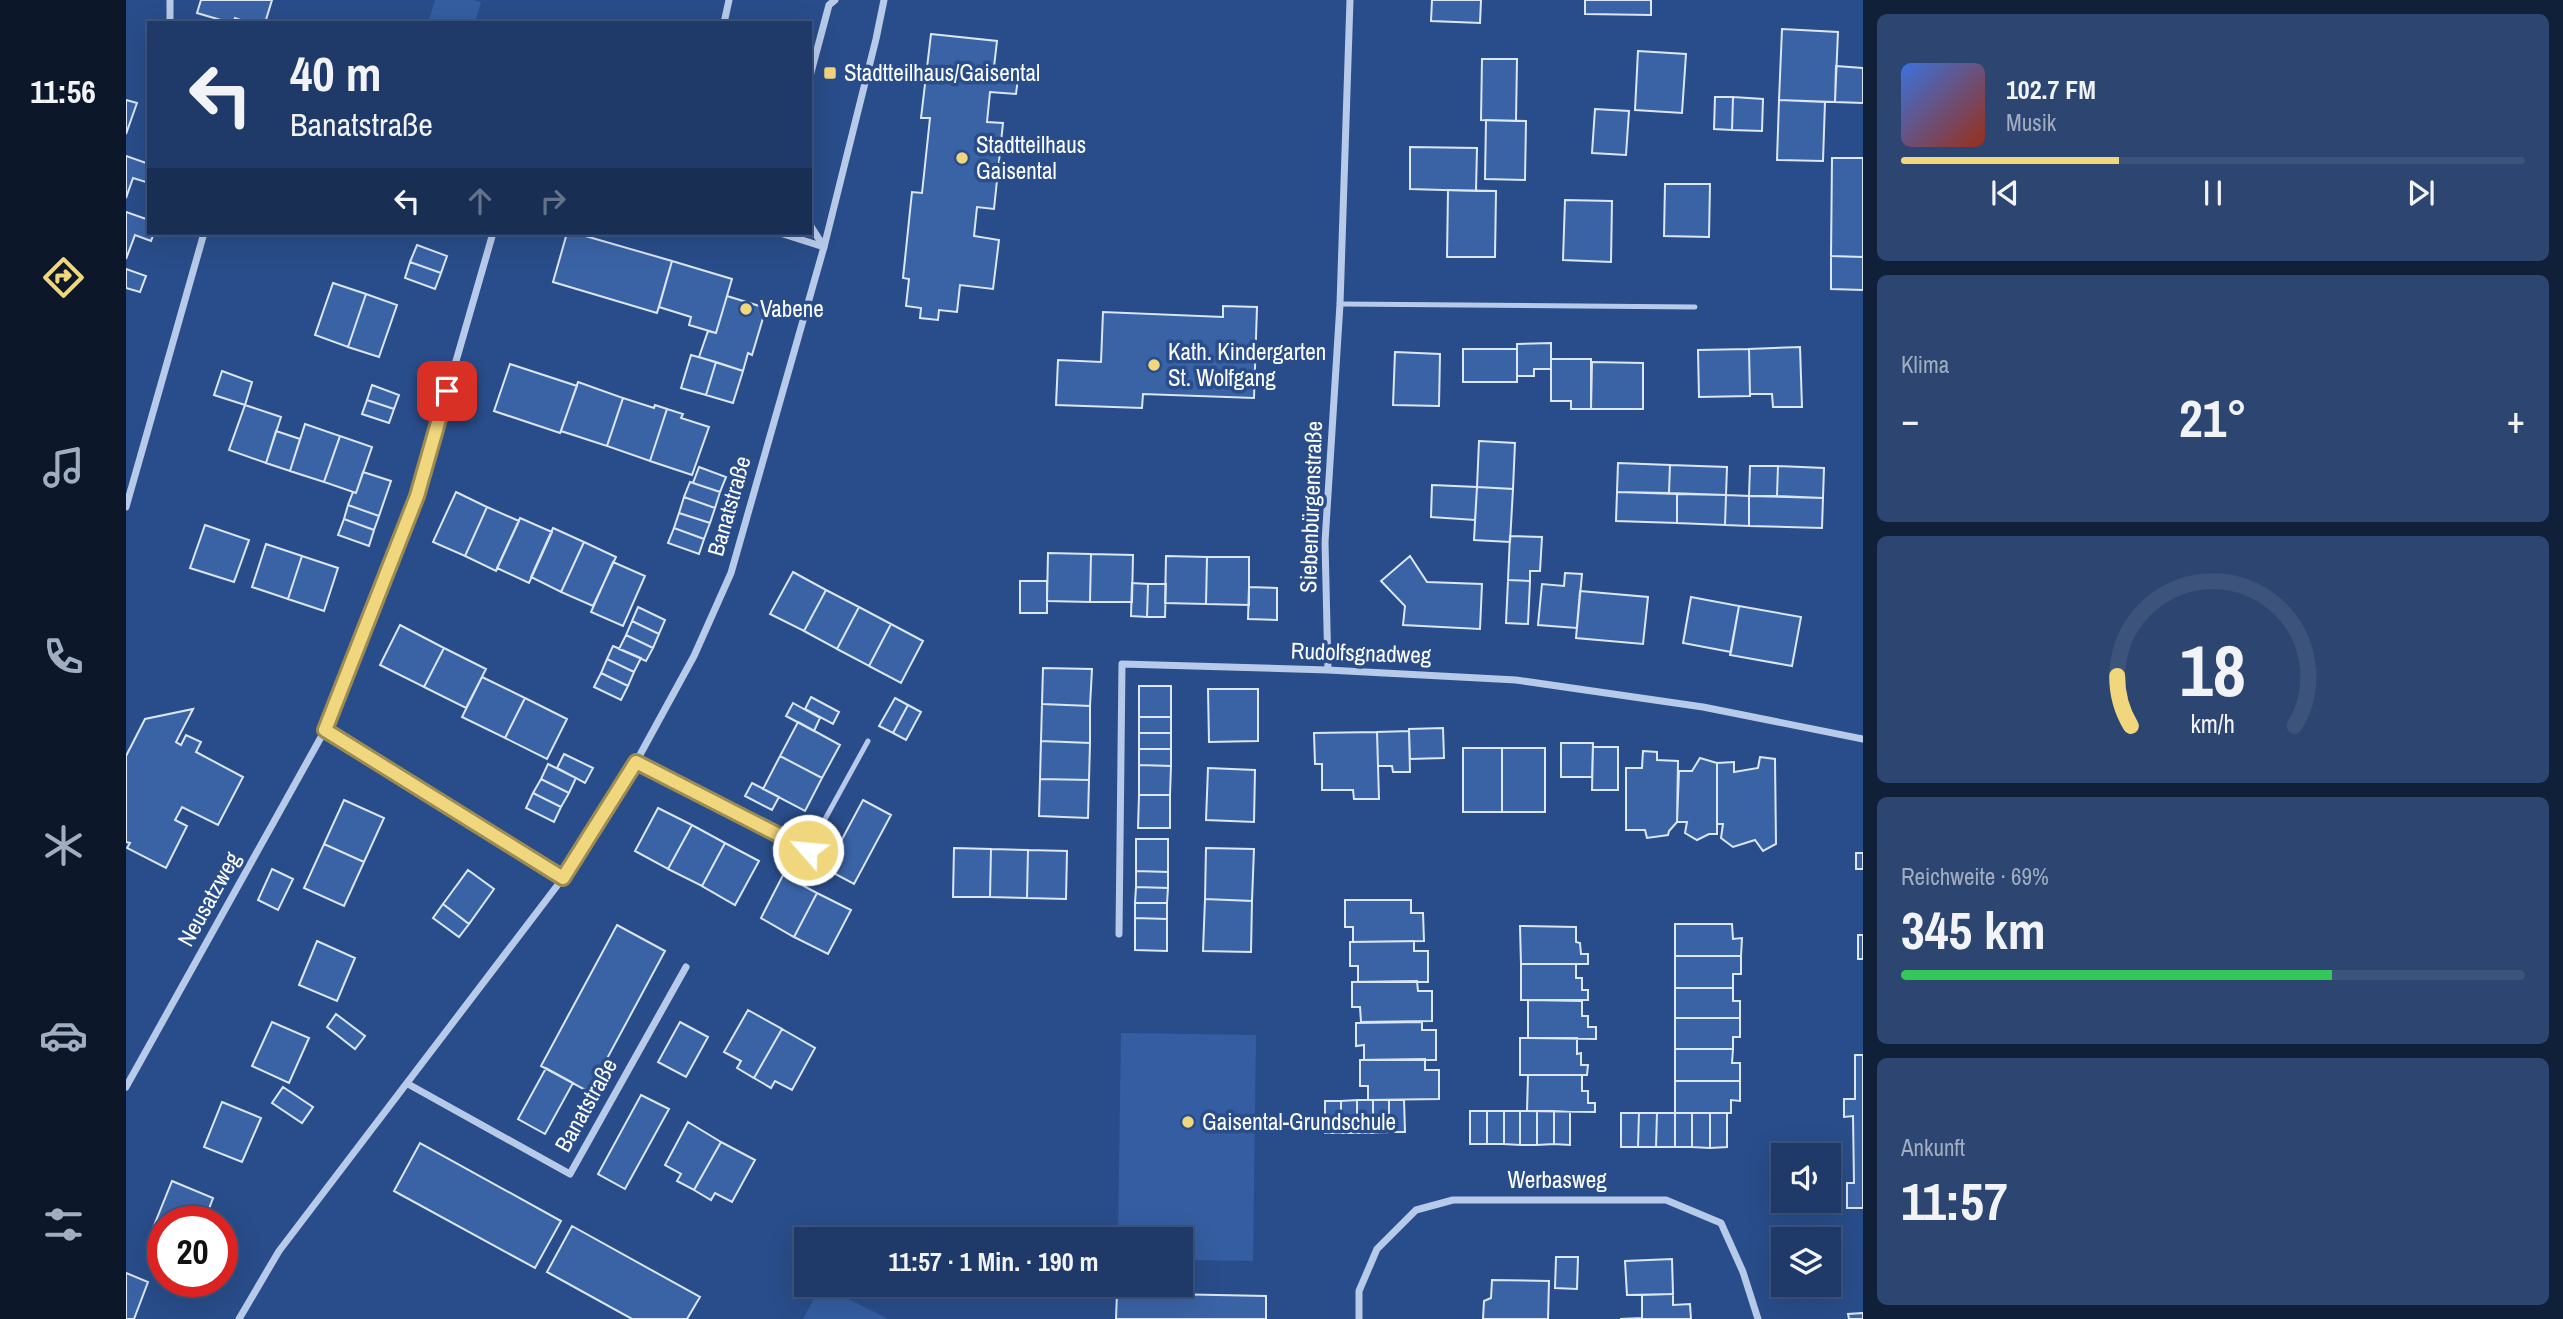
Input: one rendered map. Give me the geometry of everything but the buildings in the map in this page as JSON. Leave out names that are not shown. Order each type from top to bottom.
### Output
[{"type":"street","points":[[170,0],[170,21]]},
{"type":"street","points":[[724,21],[729,0]]},
{"type":"street","points":[[812,69],[829,5],[835,0]]},
{"type":"street","name":"Banatstraße","points":[[239,1319],[279,1251],[563,878],[636,762],[694,656],[730,573],[824,247],[884,0]]},
{"type":"street","name":"Siebenbürgenstraße","points":[[1328,670],[1325,542],[1340,304],[1350,0]]},
{"type":"street","points":[[812,228],[824,247]]},
{"type":"street","points":[[126,506],[203,235]]},
{"type":"street","name":"Neusatzweg","points":[[126,1087],[325,730],[417,496],[492,235]]},
{"type":"street","points":[[786,235],[824,247]]},
{"type":"street","name":"Rudolfsgnadweg","points":[[1119,934],[1122,664],[1328,670],[1516,680],[1703,707],[1863,739]]},
{"type":"street","points":[[325,730],[563,878]]},
{"type":"street","name":"Banatstraße","points":[[408,1084],[570,1174],[686,967]]},
{"type":"street","name":"Werbasweg","points":[[1359,1319],[1359,1291],[1377,1249],[1416,1210],[1453,1200],[1653,1199],[1666,1199],[1721,1223],[1743,1272],[1758,1319]]},
{"type":"lane","points":[[1340,304],[1695,307]]},
{"type":"lane","points":[[636,762],[808,850],[868,741]]},
{"type":"shaded area","points":[[435,0],[481,2],[476,21],[429,21]]},
{"type":"shaded area","points":[[1121,1033],[1256,1035],[1253,1261],[1193,1260],[1193,1227],[1118,1227]]},
{"type":"shaded area","points":[[815,1297],[845,1297],[888,1319],[803,1319]]},
{"type":"place","name":"Stadtteilhaus/Gaisental","points":[[830,73]]},
{"type":"place","name":"Stadtteilhaus Gaisental","points":[[962,158]]},
{"type":"place","name":"Vabene","points":[[746,309]]},
{"type":"place","name":"Kath. Kindergarten St. Wolfgang","points":[[1154,365]]},
{"type":"place","name":"Gaisental-Grundschule","points":[[1188,1122]]},
{"type":"route","points":[[447,391],[417,496],[325,730],[563,878],[636,762],[808,850]]}]
